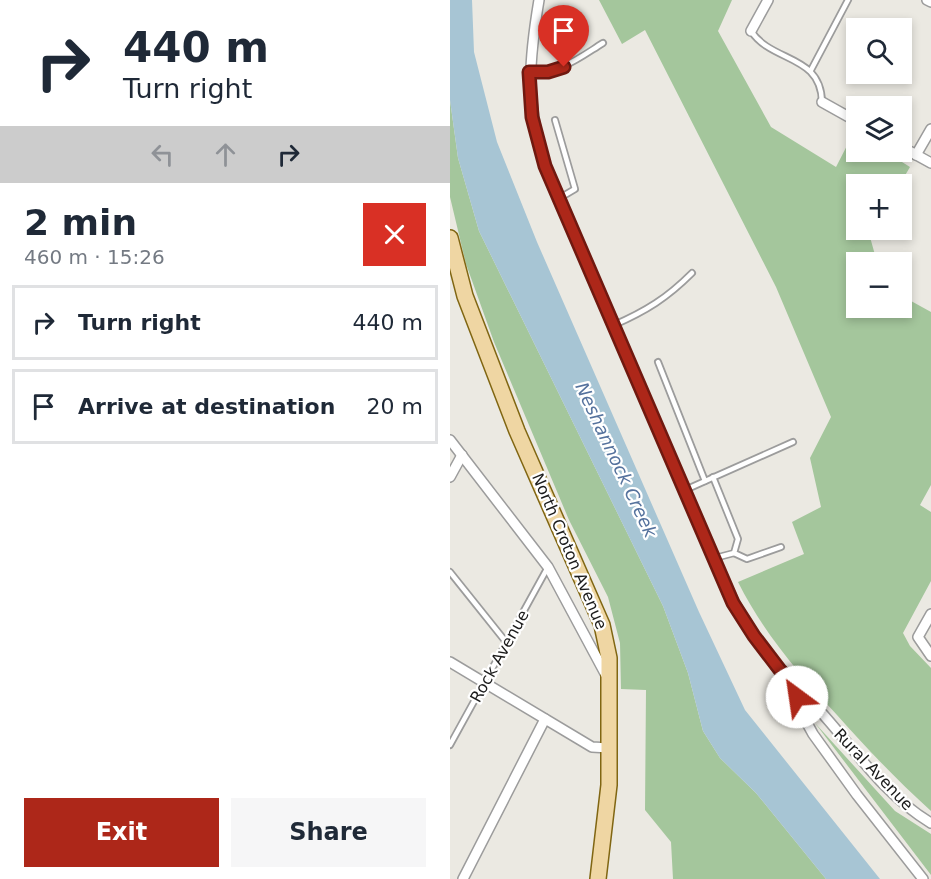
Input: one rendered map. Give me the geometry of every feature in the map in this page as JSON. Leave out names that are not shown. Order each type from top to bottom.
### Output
[{"type":"main road","name":"North Croton Avenue","points":[[450,238],[465,296],[517,430],[603,625],[609,658],[609,748],[607,802],[598,879]]},
{"type":"street","name":"Rural Avenue","points":[[539,0],[529,72],[532,117],[545,166],[733,603],[780,670],[891,791],[931,823]]},
{"type":"street","points":[[751,31],[768,0]]},
{"type":"street","points":[[822,102],[846,115]]},
{"type":"street","points":[[916,155],[931,129]]},
{"type":"street","points":[[912,153],[931,163]]},
{"type":"street","points":[[450,440],[548,567],[609,681]]},
{"type":"street","points":[[450,477],[462,455]]},
{"type":"street","points":[[931,614],[918,638],[931,656]]},
{"type":"street","points":[[450,662],[592,747],[609,748]]},
{"type":"street","points":[[795,685],[802,714],[813,734],[857,795],[923,879]]},
{"type":"street","points":[[463,879],[546,719]]},
{"type":"lane","points":[[811,70],[848,0]]},
{"type":"lane","points":[[751,31],[757,40],[811,70],[819,84],[822,102]]},
{"type":"lane","points":[[529,72],[548,72],[564,67],[603,43]]},
{"type":"lane","points":[[555,120],[575,189],[558,199]]},
{"type":"lane","points":[[614,324],[661,301],[692,273]]},
{"type":"lane","points":[[657,362],[705,481]]},
{"type":"lane","points":[[685,490],[793,442]]},
{"type":"lane","points":[[712,477],[738,539],[735,553]]},
{"type":"lane","points":[[714,559],[735,553],[747,559],[781,547]]},
{"type":"lane","name":"Rock Avenue","points":[[450,745],[548,567]]},
{"type":"lane","points":[[450,572],[506,642]]},
{"type":"green space","points":[[599,0],[732,0],[718,31],[771,127],[836,167],[846,148],[846,162],[902,162],[910,167],[906,174],[846,174],[846,240],[871,240],[874,252],[846,252],[846,318],[912,318],[912,302],[931,312],[931,485],[920,505],[931,512],[931,581],[903,633],[910,646],[931,668],[931,811],[871,752],[796,668],[770,635],[738,582],[804,554],[792,522],[821,507],[810,458],[831,417],[776,287],[645,30],[622,44]]},
{"type":"green space","points":[[450,100],[458,158],[479,231],[663,606],[688,673],[703,731],[720,758],[756,793],[826,879],[673,879],[671,842],[645,810],[646,690],[621,689],[620,643],[608,597],[569,520],[494,342],[466,264],[450,197]]},
{"type":"green space","points":[[815,723],[895,811],[931,834],[931,875]]},
{"type":"water","name":"Neshannock Creek","points":[[450,0],[472,0],[474,52],[497,142],[537,242],[699,612],[745,710],[880,879],[826,879],[756,793],[720,758],[703,731],[688,673],[663,606],[479,231],[458,158],[450,100]]},
{"type":"route","points":[[564,67],[548,72],[529,72],[532,117],[545,166],[733,603],[754,636],[780,670],[795,685],[797,697]]}]
